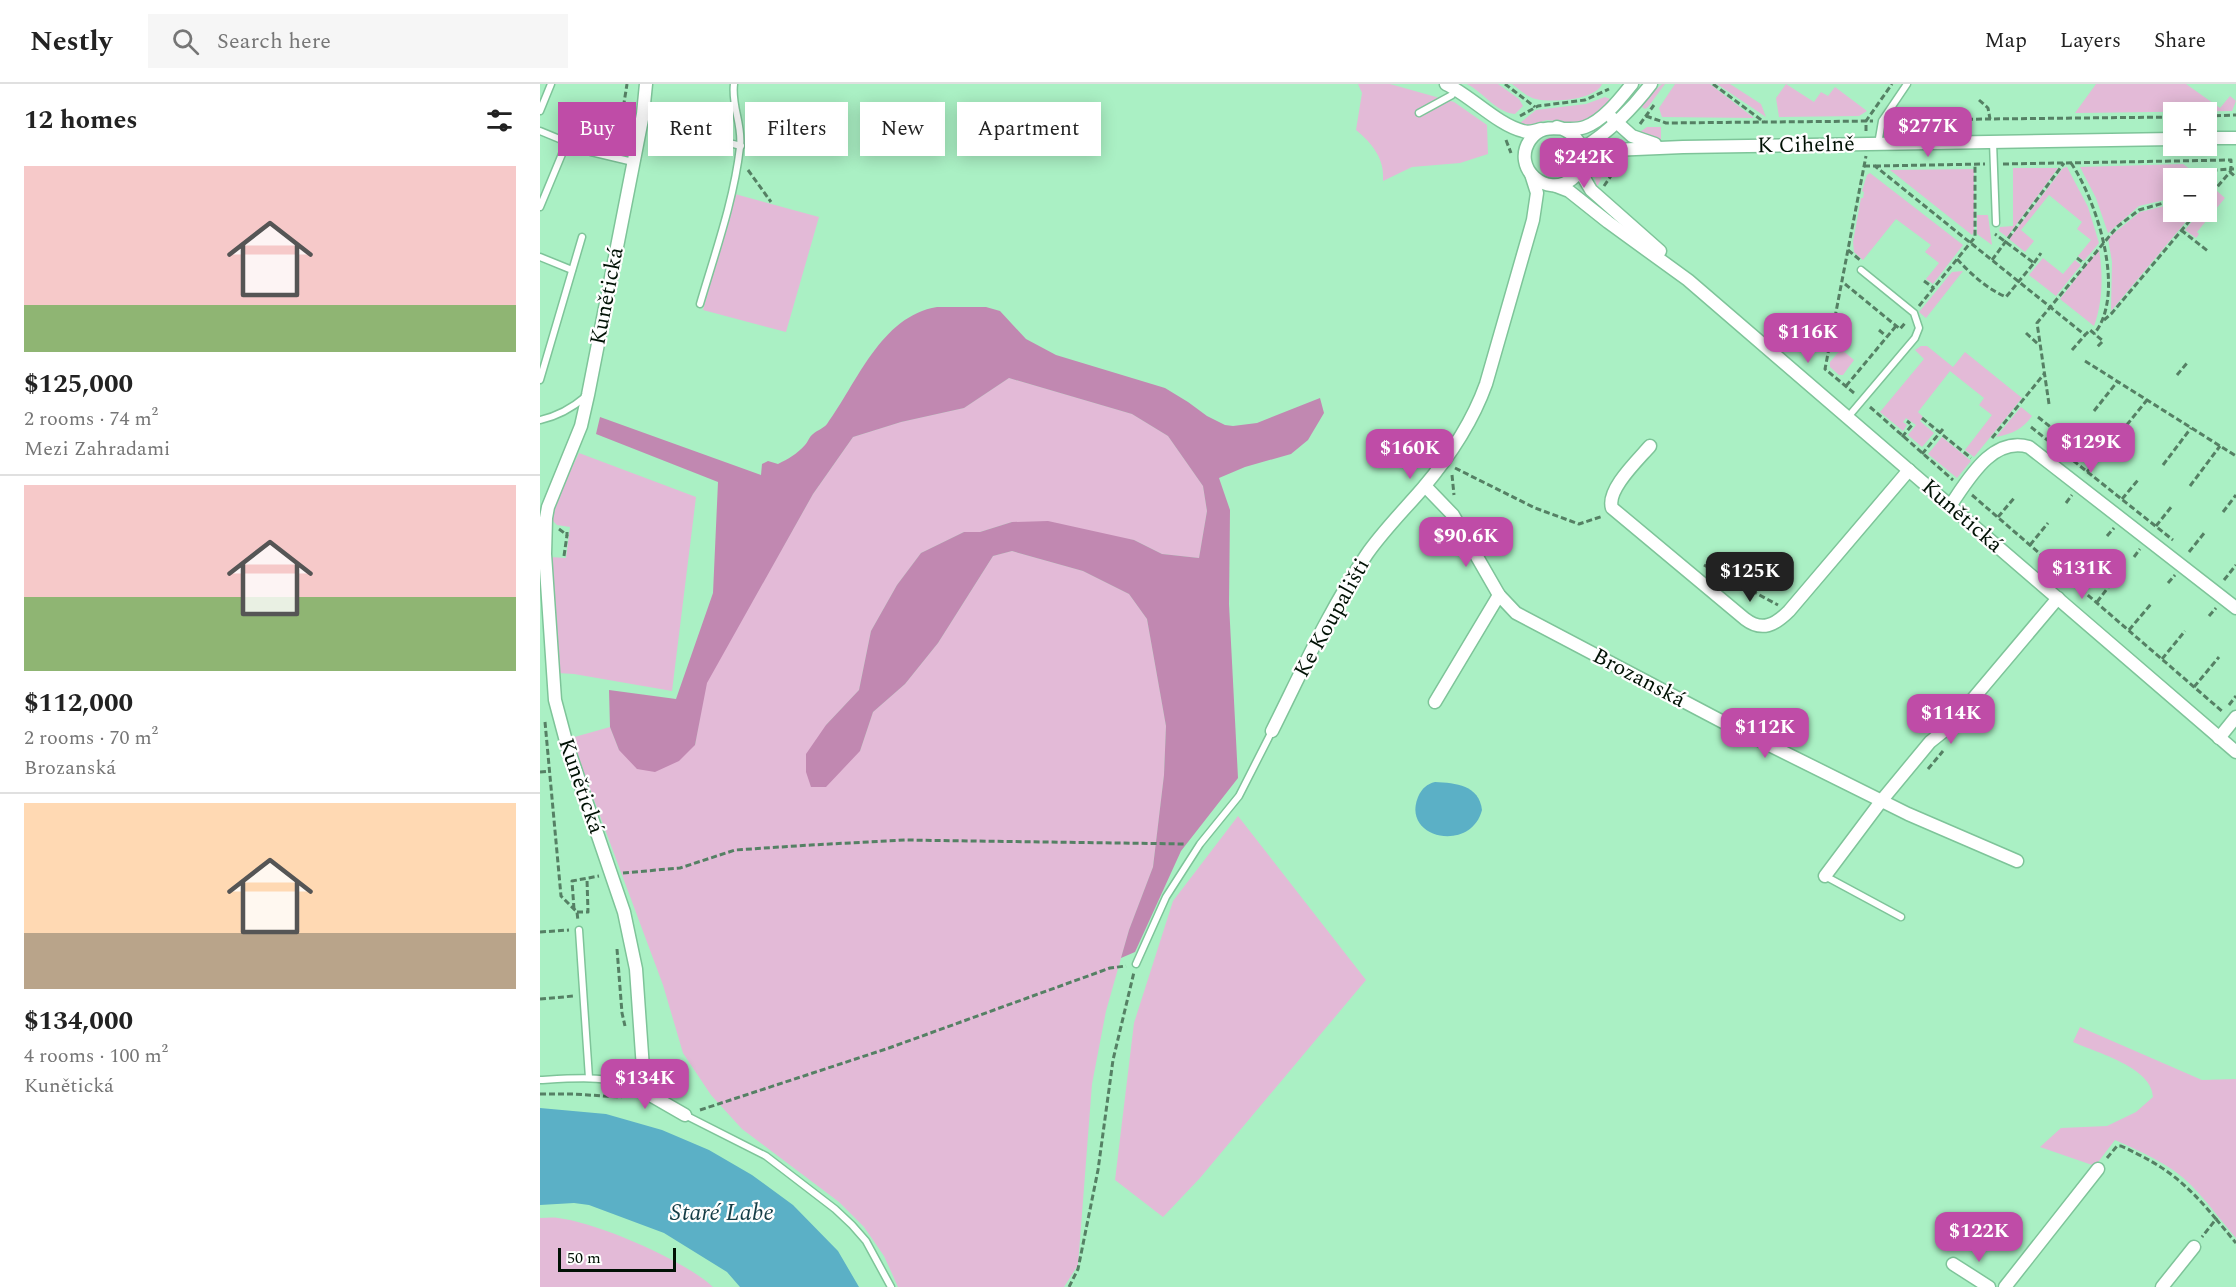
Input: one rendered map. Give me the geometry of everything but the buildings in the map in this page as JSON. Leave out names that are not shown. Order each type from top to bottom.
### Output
[{"type":"street","name":"Kunětická","points":[[646,84],[643,114],[588,395],[581,426],[548,507],[545,554],[558,714],[622,904],[636,969],[644,1076],[647,1089]]},
{"type":"street","points":[[1451,86],[1468,95],[1508,124],[1526,132],[1588,126],[1602,116],[1632,84]]},
{"type":"street","points":[[1508,124],[1519,136],[1528,169],[1538,181],[1553,186],[1567,183],[1576,176],[1583,155],[1651,84]]},
{"type":"street","points":[[1602,116],[1608,116],[1616,121],[1638,139],[1655,144],[1683,147]]},
{"type":"street","points":[[1528,169],[1526,149],[1530,140],[1537,133],[1551,128],[1573,134],[1583,155]]},
{"type":"street","points":[[2217,138],[2236,138]]},
{"type":"street","name":"K Cihelně","points":[[1583,155],[1626,149],[1683,147],[2163,139]]},
{"type":"street","name":"Kunětická","points":[[1583,155],[1584,178],[1596,195],[1688,280],[2236,752]]},
{"type":"street","name":"Ke Koupališti","points":[[1272,731],[1340,596],[1368,552],[1425,486],[1465,432],[1477,409],[1533,220],[1537,193],[1528,169]]},
{"type":"street","name":"Kunětická","points":[[1553,186],[1564,188],[1576,195],[1608,222],[1688,280]]},
{"type":"street","name":"Ke Koupališti","points":[[1533,220],[1553,186]]},
{"type":"street","points":[[1950,506],[1995,450],[2011,444],[2029,447],[2236,608]]},
{"type":"street","points":[[1650,446],[1611,495],[1610,504],[1615,512],[1755,625],[1766,627],[1789,611],[1909,470]]},
{"type":"street","name":"Brozanská","points":[[1425,486],[1453,515],[1499,595],[1511,609],[1723,722],[1908,814],[2017,861]]},
{"type":"street","points":[[1435,702],[1499,595]]},
{"type":"street","points":[[1825,876],[1882,800],[1930,742],[1950,726],[2058,598]]},
{"type":"street","points":[[2219,738],[2236,717]]},
{"type":"street","points":[[647,1089],[656,1099],[685,1115]]},
{"type":"street","points":[[2005,1287],[2098,1169]]},
{"type":"street","points":[[2162,1287],[2194,1247]]},
{"type":"street","points":[[1953,1264],[1989,1287]]},
{"type":"lane","points":[[540,111],[551,84]]},
{"type":"lane","points":[[700,304],[730,199],[741,146],[741,129],[732,97],[735,84]]},
{"type":"lane","points":[[1878,144],[1881,121],[1907,84]]},
{"type":"lane","points":[[1419,113],[1452,95],[1451,86]]},
{"type":"lane","points":[[643,114],[667,127],[741,146]]},
{"type":"lane","points":[[540,131],[558,138]]},
{"type":"lane","points":[[1993,142],[1996,223]]},
{"type":"lane","points":[[540,207],[561,156]]},
{"type":"lane","points":[[603,156],[633,162]]},
{"type":"lane","points":[[540,380],[582,237]]},
{"type":"lane","points":[[540,257],[572,270]]},
{"type":"lane","points":[[1848,418],[1915,338],[1919,328],[1914,313],[1861,270]]},
{"type":"lane","points":[[540,420],[574,407],[588,395]]},
{"type":"lane","points":[[1136,964],[1166,897],[1200,844],[1239,796],[1272,731]]},
{"type":"lane","points":[[1825,876],[1901,917]]},
{"type":"lane","points":[[579,930],[589,1078]]},
{"type":"lane","points":[[540,1080],[589,1078],[618,1080],[647,1089]]},
{"type":"lane","points":[[685,1115],[766,1156],[835,1209],[866,1242],[891,1287]]},
{"type":"path","points":[[624,102],[627,84]]},
{"type":"path","points":[[1505,84],[1535,107]]},
{"type":"path","points":[[1713,84],[1764,122]]},
{"type":"path","points":[[1866,121],[1892,84]]},
{"type":"path","points":[[1508,124],[1535,107],[1585,100],[1609,89]]},
{"type":"path","points":[[1979,100],[1988,108],[1990,119]]},
{"type":"path","points":[[2217,115],[2235,114]]},
{"type":"path","points":[[1646,116],[1666,123],[2163,117]]},
{"type":"path","points":[[1596,195],[1623,158],[1626,149]]},
{"type":"path","points":[[1866,155],[1825,369],[2223,712]]},
{"type":"path","points":[[738,160],[752,174],[771,202]]},
{"type":"path","points":[[2217,186],[2230,170],[2231,160]]},
{"type":"path","points":[[1864,166],[2236,160]]},
{"type":"path","points":[[1992,260],[2064,163]]},
{"type":"path","points":[[2071,163],[2094,207],[2104,240],[2108,285],[2103,321]]},
{"type":"path","points":[[1970,243],[1976,232],[1975,165]]},
{"type":"path","points":[[1875,166],[2085,335]]},
{"type":"path","points":[[2217,170],[2236,169]]},
{"type":"path","points":[[2230,170],[2236,177]]},
{"type":"path","points":[[2049,404],[2037,323],[2104,240],[2128,217],[2139,210],[2163,203]]},
{"type":"path","points":[[2094,334],[2188,222]]},
{"type":"path","points":[[1996,223],[1995,234],[2034,263]]},
{"type":"path","points":[[2181,230],[2209,252]]},
{"type":"path","points":[[1958,259],[1972,276],[2006,297],[2042,254]]},
{"type":"path","points":[[2076,258],[2085,264]]},
{"type":"path","points":[[1969,280],[1972,276]]},
{"type":"path","points":[[1924,281],[1934,288]]},
{"type":"path","points":[[1846,387],[1896,326]]},
{"type":"path","points":[[1878,330],[1887,337]]},
{"type":"path","points":[[2072,350],[2090,330],[2103,341],[2097,347]]},
{"type":"path","points":[[2026,333],[2039,345]]},
{"type":"path","points":[[2085,361],[2236,456]]},
{"type":"path","points":[[2177,375],[2187,363]]},
{"type":"path","points":[[1987,445],[2044,374]]},
{"type":"path","points":[[2094,411],[2118,381]]},
{"type":"path","points":[[2121,432],[2146,400]]},
{"type":"path","points":[[2038,417],[2062,436]]},
{"type":"path","points":[[1922,418],[1974,461]]},
{"type":"path","points":[[1902,437],[1912,425],[1907,421]]},
{"type":"path","points":[[2054,446],[2070,426]]},
{"type":"path","points":[[2031,427],[2189,552],[2205,532]]},
{"type":"path","points":[[2163,465],[2191,428]]},
{"type":"path","points":[[1922,454],[1943,429]]},
{"type":"path","points":[[2190,486],[2220,446]]},
{"type":"path","points":[[2087,472],[2103,453]]},
{"type":"path","points":[[1455,505],[1452,476],[1457,461]]},
{"type":"path","points":[[1454,468],[1535,508],[1579,525],[1615,512]]},
{"type":"path","points":[[2122,499],[2138,480]]},
{"type":"path","points":[[2223,512],[2236,495]]},
{"type":"path","points":[[1998,517],[2015,497]]},
{"type":"path","points":[[2156,526],[2172,506]]},
{"type":"path","points":[[2030,545],[2048,523]]},
{"type":"path","points":[[564,556],[567,535]]},
{"type":"path","points":[[2064,574],[2083,550]]},
{"type":"path","points":[[1698,562],[1789,611]]},
{"type":"path","points":[[2230,584],[2224,580],[2236,565]]},
{"type":"path","points":[[2097,602],[2116,577]]},
{"type":"path","points":[[2129,630],[2151,604]]},
{"type":"path","points":[[2162,659],[2185,631]]},
{"type":"path","points":[[2194,687],[2219,657]]},
{"type":"path","points":[[545,719],[561,896],[576,911],[588,912],[587,879]]},
{"type":"path","points":[[540,772],[550,771]]},
{"type":"path","points":[[540,932],[579,930],[572,881],[611,874],[680,868],[735,850],[893,841],[1200,844]]},
{"type":"path","points":[[685,1115],[889,1048],[1110,968],[1136,964],[1113,1060],[1098,1170],[1078,1269],[1069,1287]]},
{"type":"path","points":[[540,999],[585,996]]},
{"type":"path","points":[[540,1094],[620,1097],[647,1089]]},
{"type":"path","points":[[2098,1169],[2117,1146],[2152,1160],[2174,1175],[2195,1194],[2236,1243]]},
{"type":"path","points":[[2194,1247],[2216,1219]]},
{"type":"shaded area","points":[[1358,84],[1390,84],[1454,102],[1487,125],[1488,154],[1460,163],[1412,167],[1383,181],[1380,159],[1367,140],[1356,130],[1362,93]]},
{"type":"shaded area","points":[[1467,84],[1498,84],[1519,99],[1523,106],[1515,114],[1508,113]]},
{"type":"shaded area","points":[[1512,84],[1602,84],[1591,94],[1552,101],[1533,98]]},
{"type":"shaded area","points":[[1662,84],[1665,84],[1648,107],[1645,109],[1639,105]]},
{"type":"shaded area","points":[[1675,84],[1710,84],[1754,118],[1662,117],[1659,108]]},
{"type":"shaded area","points":[[1717,84],[1730,84],[1761,104],[1766,117]]},
{"type":"shaded area","points":[[1786,84],[1814,102],[1821,92],[1828,96],[1835,87],[1867,111],[1859,116],[1779,117],[1776,98]]},
{"type":"shaded area","points":[[2096,84],[2186,84],[2212,102],[2163,102],[2163,112],[2075,113]]},
{"type":"shaded area","points":[[2230,96],[2236,101],[2232,111],[2217,111],[2217,106],[2220,108]]},
{"type":"shaded area","points":[[1605,97],[1613,100],[1585,121],[1573,123],[1547,120],[1525,127],[1520,123],[1536,110],[1586,104]]},
{"type":"shaded area","points":[[1647,127],[1661,127],[1661,140],[1651,139],[1640,132]]},
{"type":"shaded area","points":[[1613,155],[1597,187],[1595,177],[1597,168],[1603,160]]},
{"type":"shaded area","points":[[2183,164],[2188,168],[2163,168],[2163,200],[2139,206],[2108,233],[2096,198],[2080,167]]},
{"type":"shaded area","points":[[2067,167],[2088,207],[2099,243],[2084,261],[2078,256],[2091,240],[2077,229],[2082,222],[2049,195],[2021,230],[2034,241],[2025,252],[2009,239],[2063,168]]},
{"type":"shaded area","points":[[2013,168],[2058,168],[2007,237],[1999,231],[2000,227],[2013,226]]},
{"type":"shaded area","points":[[1974,169],[1974,232],[1972,235],[1890,170]]},
{"type":"shaded area","points":[[1870,173],[1963,245],[1933,284],[1926,279],[1939,263],[1925,252],[1931,245],[1896,219],[1863,260],[1854,252],[1853,242],[1861,198],[1863,198],[1864,192],[1862,191],[1867,175]]},
{"type":"shaded area","points":[[2217,191],[2225,198],[2217,208]]},
{"type":"shaded area","points":[[735,194],[819,217],[786,332],[703,310]]},
{"type":"shaded area","points":[[2163,206],[2163,222],[2186,222],[2111,311],[2112,262],[2108,238],[2140,212]]},
{"type":"shaded area","points":[[1977,215],[1988,215],[1992,245],[1977,234]]},
{"type":"shaded area","points":[[2192,222],[2205,222],[2197,232],[2199,234],[2196,238],[2185,230]]},
{"type":"shaded area","points":[[2099,249],[2101,288],[2094,326],[2060,299]]},
{"type":"shaded area","points":[[2043,258],[2063,274],[2075,260],[2081,265],[2056,296],[2029,275]]},
{"type":"shaded area","points":[[1963,271],[1926,318],[1919,312],[1952,272]]},
{"type":"shaded area","points":[[937,307],[986,307],[1000,311],[1026,339],[1056,355],[1165,388],[1225,425],[1257,423],[1320,398],[1324,413],[1308,440],[1291,454],[1245,467],[1219,478],[1230,510],[1229,604],[1238,778],[1181,851],[1135,952],[1121,958],[1153,867],[1164,775],[1166,726],[1147,619],[1129,594],[1083,571],[1012,551],[993,556],[938,643],[905,684],[873,712],[860,751],[826,787],[811,787],[806,772],[806,754],[826,725],[859,690],[871,631],[897,585],[921,553],[964,532],[980,532],[1012,522],[1048,521],[1134,540],[1162,554],[1199,558],[1207,511],[1203,486],[1168,436],[1132,414],[1009,378],[964,408],[901,422],[853,437],[813,494],[707,683],[695,745],[679,761],[655,772],[637,769],[619,750],[610,727],[609,690],[676,699],[713,593],[718,482],[596,434],[600,417],[761,475],[762,464],[768,461],[778,464],[796,454],[816,431],[827,424],[860,371],[885,337],[900,323],[917,313]]},
{"type":"shaded area","points":[[1921,346],[1927,346],[1953,367],[1965,352],[2022,398],[1974,457],[1965,450],[1992,415],[1979,405],[1984,398],[1950,371],[1918,412],[1923,417],[1920,421],[1934,433],[1922,447],[1908,435],[1916,425],[1906,418],[1903,422],[1907,425],[1903,431],[1880,412],[1924,359],[1915,350]]},
{"type":"shaded area","points":[[1841,349],[1854,360],[1843,375],[1839,375],[1830,367],[1830,362]]},
{"type":"shaded area","points":[[1009,378],[1132,414],[1168,436],[1203,486],[1207,511],[1199,558],[1162,554],[1134,540],[1012,522],[980,532],[964,532],[921,553],[897,585],[871,631],[859,690],[826,725],[860,751],[873,712],[905,684],[938,643],[993,556],[1012,551],[1083,571],[1129,594],[1147,619],[1166,726],[1164,775],[1153,867],[1129,930],[1106,1011],[1092,1084],[1078,1265],[1064,1287],[898,1287],[884,1256],[864,1227],[839,1202],[742,1129],[711,1095],[683,1053],[663,985],[571,738],[610,727],[619,750],[695,745],[706,683],[813,494],[853,437],[901,422],[964,408]]},
{"type":"shaded area","points":[[2021,407],[2032,416],[2029,421],[2017,430],[1996,437]]},
{"type":"shaded area","points":[[1942,437],[1971,461],[1957,478],[1928,454]]},
{"type":"shaded area","points":[[579,453],[696,497],[672,691],[558,673],[550,557],[566,558],[570,527],[557,525],[550,518],[550,512]]},
{"type":"shaded area","points":[[1238,816],[1366,980],[1200,1178],[1163,1217],[1115,1180],[1134,1023],[1173,901]]},
{"type":"shaded area","points":[[2080,1027],[2202,1080],[2236,1079],[2236,1238],[2191,1185],[2165,1165],[2135,1149],[2115,1140],[2095,1166],[2040,1147],[2061,1128],[2107,1126],[2136,1112],[2153,1097],[2150,1086],[2134,1069],[2073,1042]]},
{"type":"shaded area","points":[[540,1218],[574,1221],[640,1244],[683,1266],[713,1287],[540,1287]]},
{"type":"water","points":[[1435,782],[1465,787],[1476,795],[1482,810],[1475,824],[1465,832],[1452,836],[1440,835],[1428,831],[1419,823],[1415,811],[1418,797],[1425,787]]},
{"type":"water","name":"Staré Labe","points":[[540,1108],[606,1114],[662,1130],[709,1150],[752,1175],[793,1205],[838,1251],[859,1287],[740,1287],[727,1272],[664,1233],[589,1205],[574,1203],[540,1205]]}]
